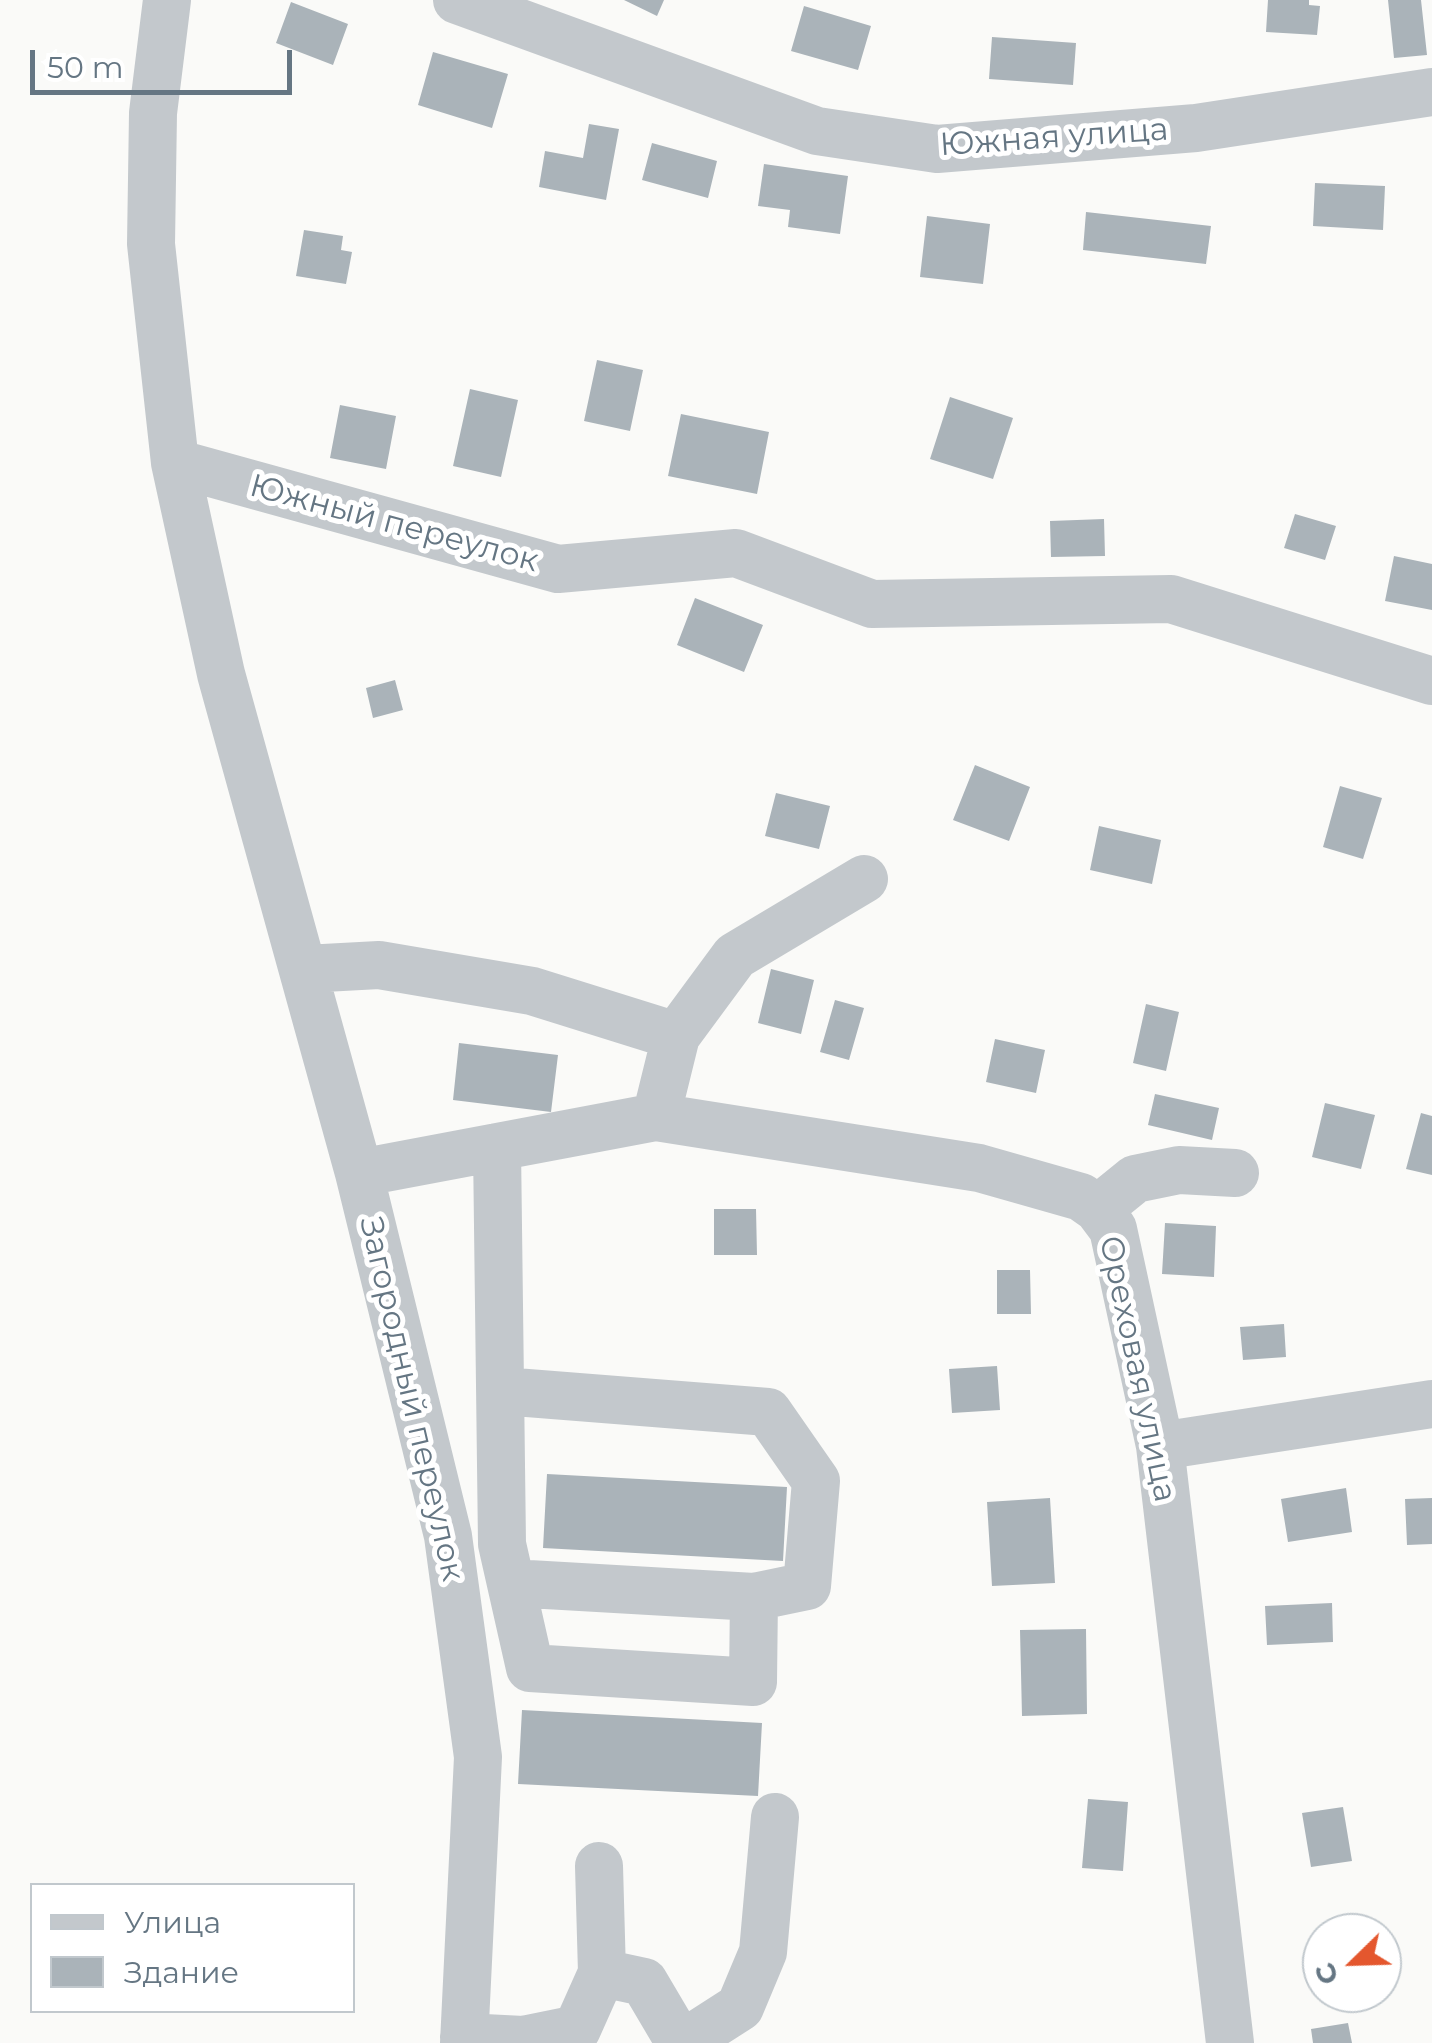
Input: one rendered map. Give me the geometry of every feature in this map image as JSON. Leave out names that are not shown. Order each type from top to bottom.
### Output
[{"type":"street","name":"Загородный переулок","points":[[167,0],[153,112],[151,244],[174,463],[221,674],[359,1173],[448,1536],[478,1757],[464,2040]]},
{"type":"street","name":"Южная улица","points":[[458,0],[818,131],[937,149],[1196,128],[1432,92]]},
{"type":"street","name":"Южный переулок","points":[[174,463],[558,569],[736,553],[872,604],[1171,598],[1432,681]]},
{"type":"street","points":[[656,1117],[676,1036],[734,956],[864,879]]},
{"type":"street","points":[[305,969],[380,965],[532,991],[676,1036]]},
{"type":"street","name":"Ореховая улица","points":[[359,1173],[656,1117],[979,1168],[1080,1198],[1098,1209],[1113,1229],[1160,1446],[1230,2043]]},
{"type":"street","points":[[497,1147],[502,1544],[530,1668],[752,1682],[754,1597]]},
{"type":"street","points":[[1098,1209],[1135,1179],[1179,1170],[1235,1173]]},
{"type":"street","points":[[502,1391],[768,1412],[816,1481],[807,1586],[754,1597],[511,1584]]},
{"type":"street","points":[[1160,1446],[1432,1404]]},
{"type":"street","points":[[602,1973],[644,1982],[682,2043],[740,2007],[762,1952],[775,1817]]},
{"type":"street","points":[[464,2040],[523,2040],[578,2030],[602,1973],[599,1866]]},
{"type":"building","points":[[624,0],[664,0],[657,16]]},
{"type":"building","points":[[1268,0],[1309,0],[1309,5],[1320,6],[1317,35],[1266,32]]},
{"type":"building","points":[[1388,0],[1421,0],[1427,55],[1394,58]]},
{"type":"building","points":[[291,2],[348,24],[333,65],[276,43]]},
{"type":"building","points":[[804,6],[871,26],[858,70],[791,51]]},
{"type":"building","points":[[992,37],[1076,43],[1073,85],[989,79]]},
{"type":"building","points":[[433,52],[508,74],[492,128],[418,105]]},
{"type":"building","points":[[589,124],[619,129],[606,200],[539,187],[545,151],[583,158]]},
{"type":"building","points":[[652,143],[717,161],[708,198],[642,180]]},
{"type":"building","points":[[764,164],[848,176],[840,234],[788,227],[790,210],[758,206]]},
{"type":"building","points":[[1315,183],[1385,186],[1383,230],[1313,226]]},
{"type":"building","points":[[1086,212],[1211,226],[1206,264],[1083,250]]},
{"type":"building","points":[[927,216],[990,224],[983,284],[920,277]]},
{"type":"building","points":[[304,230],[343,236],[341,250],[352,252],[346,284],[296,276]]},
{"type":"building","points":[[597,360],[643,370],[630,431],[584,421]]},
{"type":"building","points":[[470,389],[518,400],[501,477],[453,466]]},
{"type":"building","points":[[950,397],[1013,418],[993,479],[930,459]]},
{"type":"building","points":[[340,405],[396,416],[386,469],[330,458]]},
{"type":"building","points":[[681,414],[769,432],[757,494],[668,476]]},
{"type":"building","points":[[1295,514],[1336,526],[1325,560],[1284,548]]},
{"type":"building","points":[[1104,519],[1105,556],[1051,557],[1050,521]]},
{"type":"building","points":[[1394,556],[1432,564],[1432,610],[1385,601]]},
{"type":"building","points":[[695,598],[763,625],[744,672],[677,645]]},
{"type":"building","points":[[395,680],[403,710],[373,718],[366,688]]},
{"type":"building","points":[[975,765],[1030,787],[1009,841],[953,820]]},
{"type":"building","points":[[1340,786],[1382,798],[1363,859],[1323,847]]},
{"type":"building","points":[[776,793],[830,806],[819,849],[765,836]]},
{"type":"building","points":[[1099,826],[1161,840],[1152,884],[1090,870]]},
{"type":"building","points":[[771,969],[814,980],[801,1034],[758,1023]]},
{"type":"building","points":[[835,1000],[864,1008],[849,1060],[820,1052]]},
{"type":"building","points":[[1146,1004],[1179,1012],[1166,1071],[1133,1063]]},
{"type":"building","points":[[995,1039],[1045,1050],[1036,1093],[986,1082]]},
{"type":"building","points":[[459,1043],[558,1055],[551,1112],[453,1100]]},
{"type":"building","points":[[1155,1094],[1219,1108],[1212,1140],[1148,1125]]},
{"type":"building","points":[[1325,1103],[1375,1115],[1361,1169],[1312,1157]]},
{"type":"building","points":[[1421,1113],[1432,1116],[1432,1175],[1406,1169]]},
{"type":"building","points":[[714,1209],[756,1209],[757,1255],[714,1255]]},
{"type":"building","points":[[1165,1223],[1216,1226],[1214,1277],[1162,1274]]},
{"type":"building","points":[[997,1270],[1030,1270],[1031,1314],[997,1314]]},
{"type":"building","points":[[1284,1324],[1286,1357],[1243,1360],[1240,1327]]},
{"type":"building","points":[[997,1366],[1000,1410],[952,1413],[949,1369]]},
{"type":"building","points":[[547,1474],[787,1487],[783,1561],[543,1548]]},
{"type":"building","points":[[1346,1488],[1352,1532],[1288,1542],[1281,1499]]},
{"type":"building","points":[[1050,1498],[1055,1583],[992,1586],[987,1502]]},
{"type":"building","points":[[1432,1498],[1432,1544],[1407,1545],[1405,1499]]},
{"type":"building","points":[[1332,1603],[1333,1642],[1267,1645],[1265,1606]]},
{"type":"building","points":[[1086,1629],[1087,1714],[1022,1716],[1020,1630]]},
{"type":"building","points":[[522,1710],[762,1723],[758,1796],[518,1784]]},
{"type":"building","points":[[1088,1799],[1128,1802],[1123,1871],[1082,1868]]},
{"type":"building","points":[[1343,1807],[1352,1861],[1311,1867],[1302,1813]]},
{"type":"building","points":[[1348,2023],[1352,2043],[1313,2043],[1311,2029]]}]
